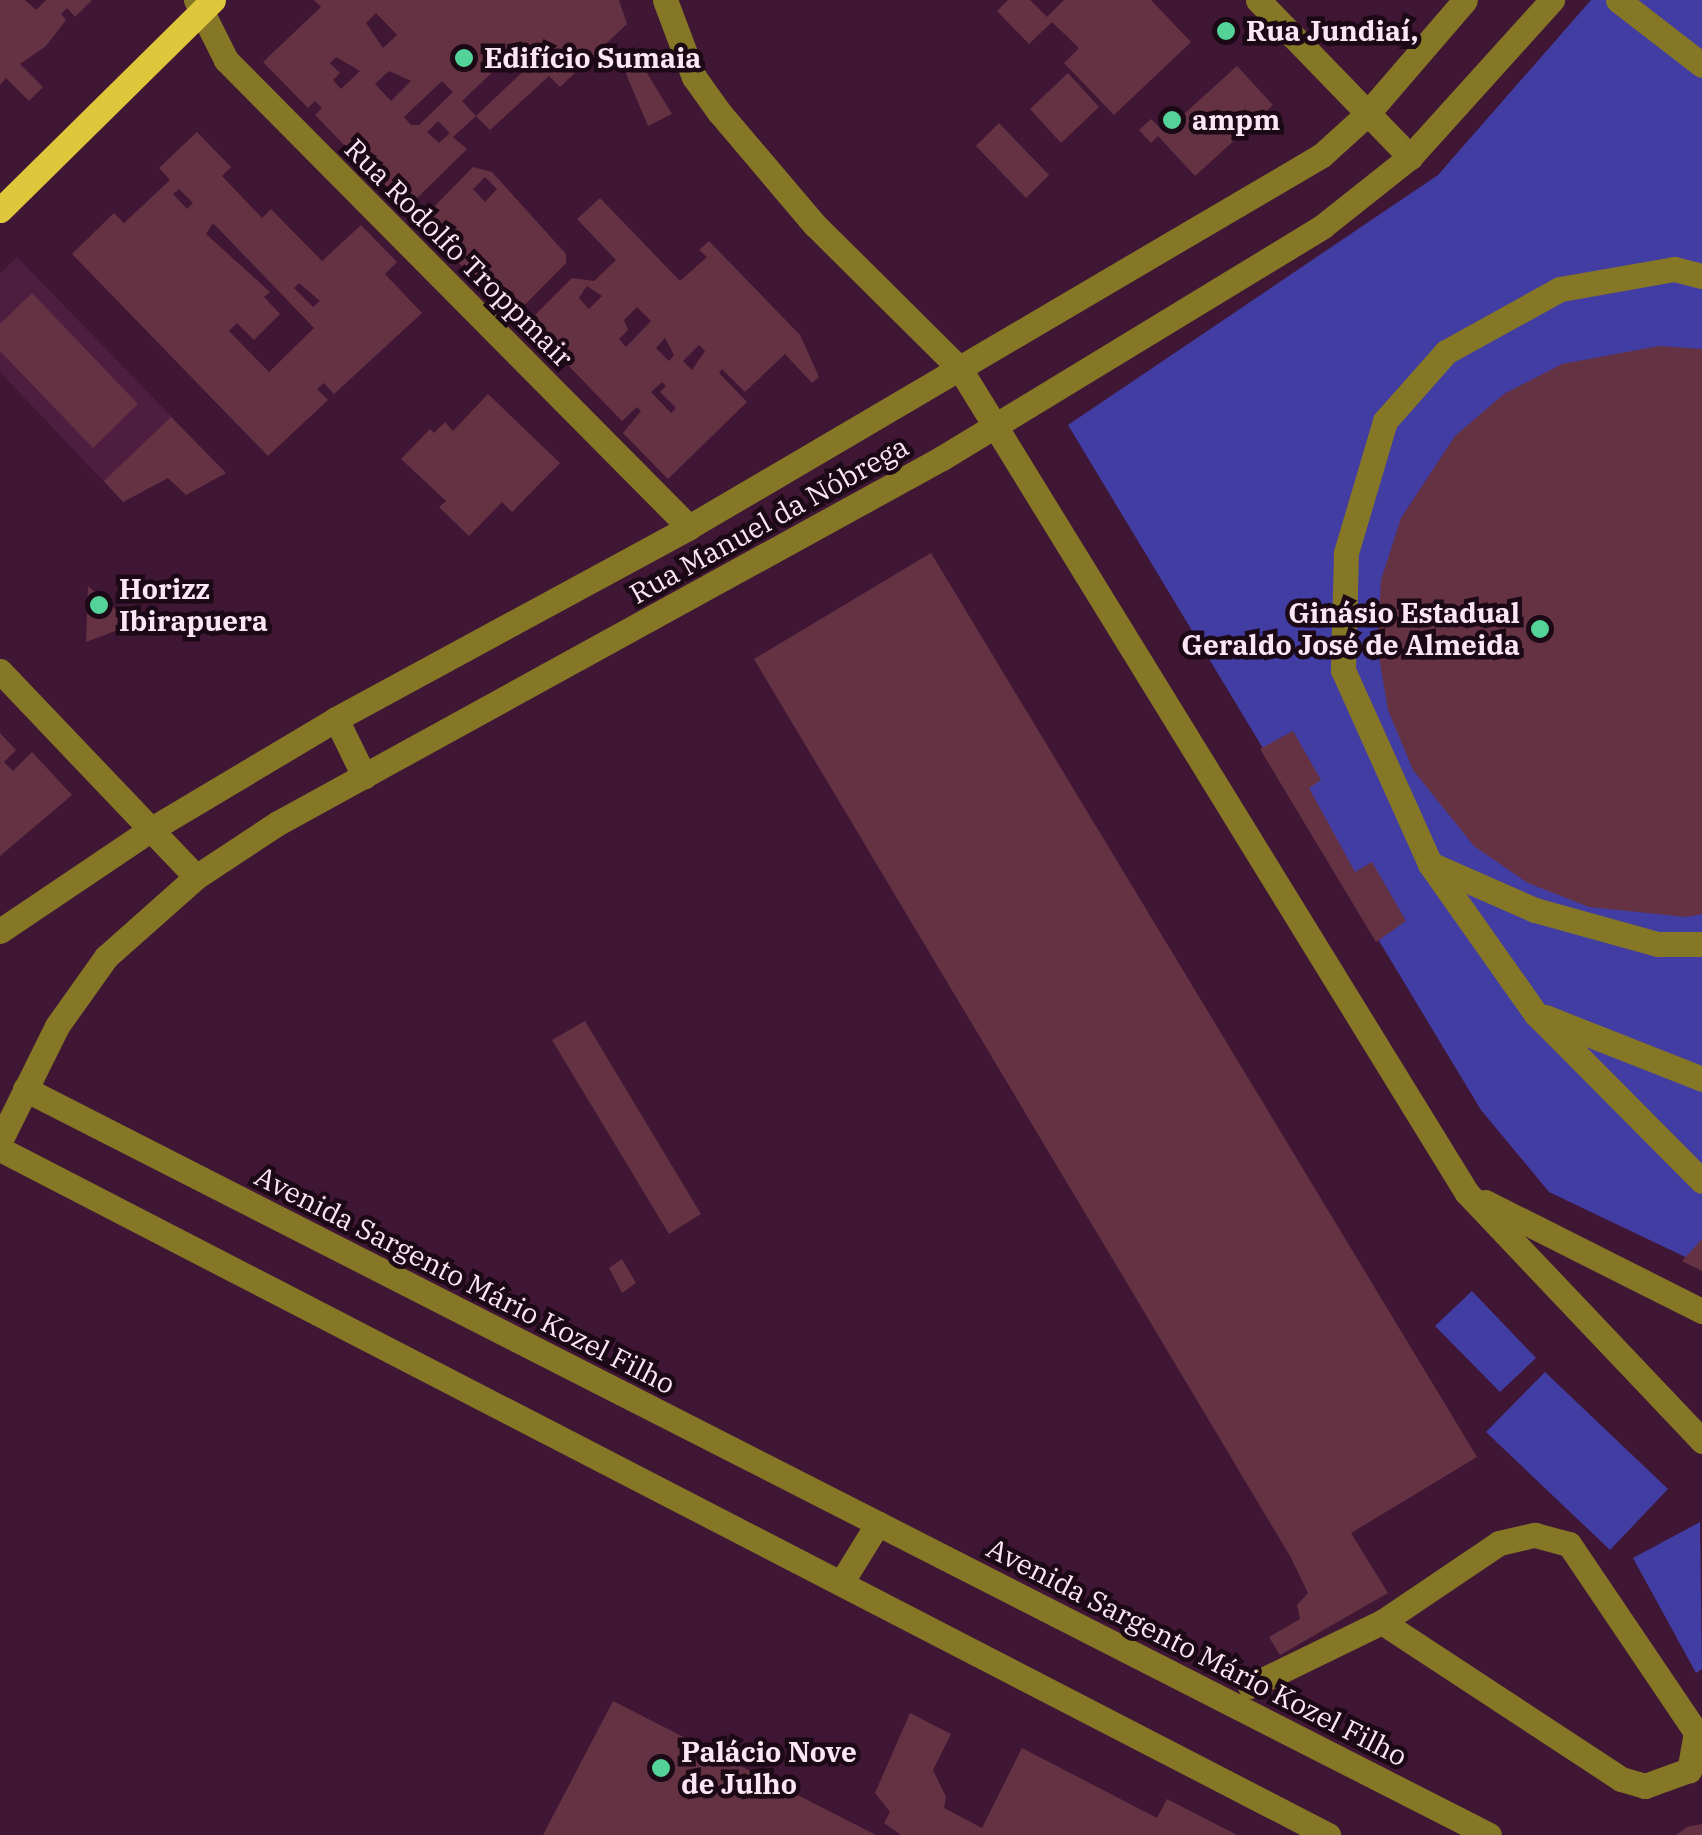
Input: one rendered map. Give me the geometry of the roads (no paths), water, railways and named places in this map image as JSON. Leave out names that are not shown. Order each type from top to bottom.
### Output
[{"type":"main road","points":[[0,210],[203,4]]},
{"type":"street","points":[[665,0],[694,77],[719,112],[815,225],[960,369],[1468,1193],[1702,1441]]},
{"type":"street","points":[[1258,0],[1410,157]]},
{"type":"street","name":"Rua Manuel da Nóbrega","points":[[0,931],[150,830],[336,719],[689,527],[1322,155],[1367,114],[1466,0]]},
{"type":"street","name":"Rua Manuel da Nóbrega","points":[[0,1141],[57,1026],[106,958],[196,878],[364,776],[995,426],[1323,226],[1410,157],[1552,0]]},
{"type":"street","points":[[1618,0],[1702,65]]},
{"type":"street","name":"Rua Rodolfo Troppmair","points":[[203,4],[226,60],[689,527]]},
{"type":"street","points":[[1702,276],[1674,269],[1560,289],[1446,352],[1385,421],[1346,553],[1343,670],[1430,864],[1536,1014],[1702,1181]]},
{"type":"street","points":[[0,671],[196,878]]},
{"type":"street","points":[[336,719],[364,776]]},
{"type":"street","points":[[1430,864],[1535,910],[1658,944],[1702,944]]},
{"type":"street","points":[[1536,1014],[1702,1079]]},
{"type":"street","name":"Avenida Sargento Mário Kozel Filho","points":[[25,1089],[1489,1835]]},
{"type":"street","points":[[0,1149],[1328,1835]]},
{"type":"street","points":[[1468,1193],[1702,1311]]},
{"type":"street","points":[[841,1583],[878,1524]]},
{"type":"street","points":[[1250,1686],[1382,1622],[1499,1543],[1535,1535],[1569,1544],[1696,1732],[1689,1770],[1644,1786],[1622,1778],[1382,1622]]},
{"type":"place","name":"Rua Jundiaí,","points":[[1226,31]]},
{"type":"place","name":"Edifício Sumaia","points":[[464,58]]},
{"type":"place","name":"ampm","points":[[1172,120]]},
{"type":"place","name":"Horizz Ibirapuera","points":[[99,605]]},
{"type":"place","name":"Ginásio Estadual Geraldo José de Almeida","points":[[1540,629]]},
{"type":"place","name":"Palácio Nove de Julho","points":[[661,1768]]}]
